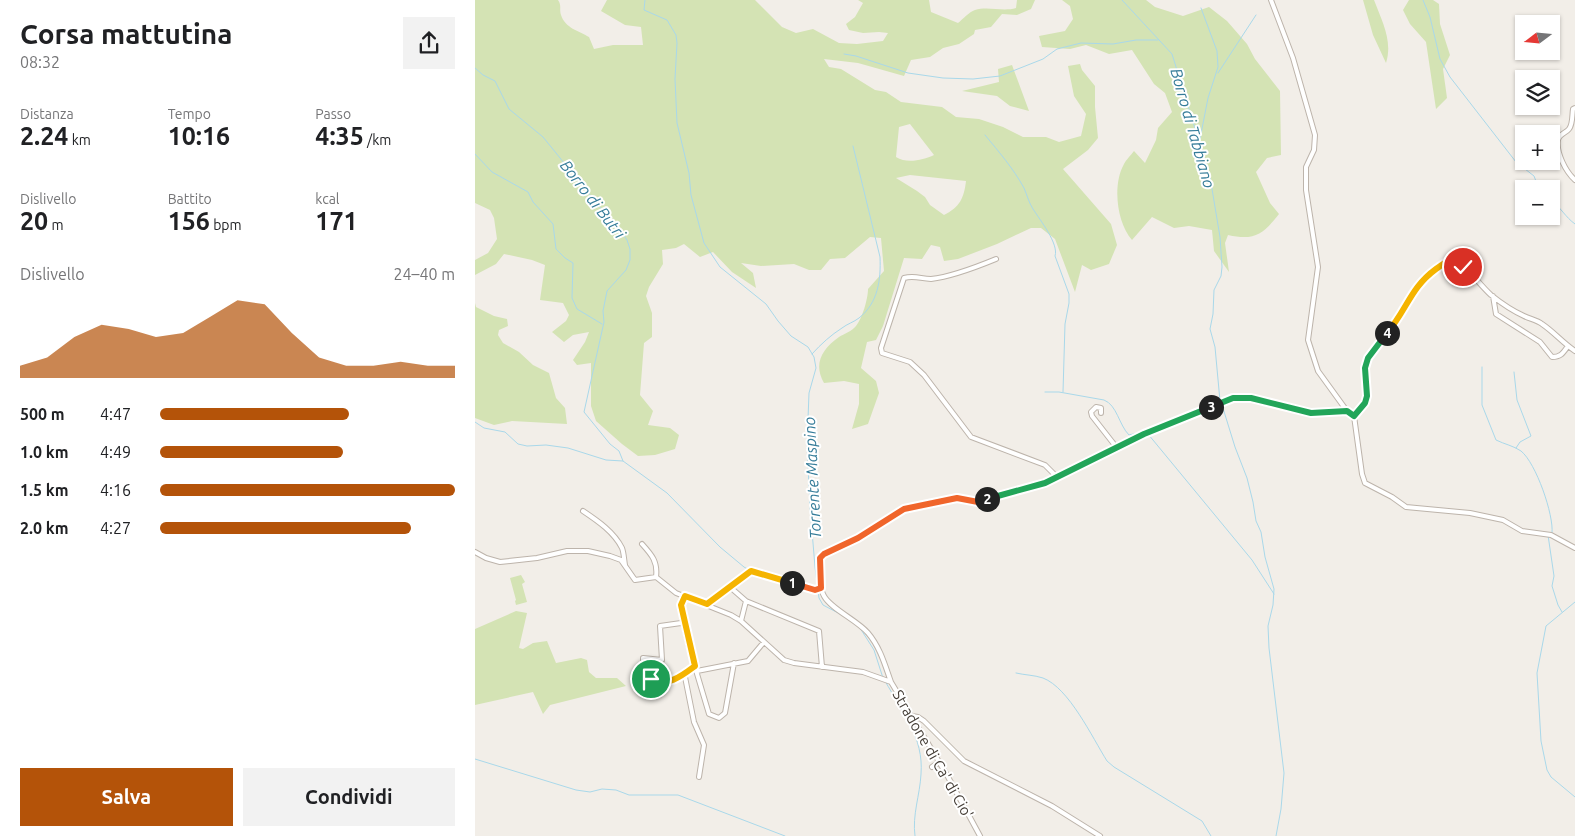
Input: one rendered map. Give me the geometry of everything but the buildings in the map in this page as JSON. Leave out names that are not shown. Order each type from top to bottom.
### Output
[{"type":"street","points":[[1271,0],[1293,58],[1315,135],[1314,150],[1306,167],[1306,190],[1318,267],[1308,340],[1319,371],[1347,411],[1354,416],[1362,474],[1365,482],[1393,497],[1406,507],[1470,513],[1503,520],[1522,531],[1551,535],[1575,548]]},
{"type":"street","points":[[1575,108],[1573,109],[1569,130],[1561,135],[1558,141],[1561,157],[1569,174],[1575,180]]},
{"type":"street","points":[[996,259],[979,266],[930,279],[912,276],[904,278],[881,348],[882,352],[910,362],[924,375],[971,437],[1045,465],[1057,477]]},
{"type":"street","points":[[1354,416],[1365,403],[1367,396],[1365,368],[1368,358],[1394,325],[1414,290],[1423,279],[1446,261],[1457,259],[1474,279],[1493,296],[1522,315],[1540,322],[1575,351]]},
{"type":"street","points":[[1493,296],[1496,314],[1540,342],[1552,357],[1562,354],[1567,346]]},
{"type":"street","points":[[891,682],[877,645],[868,632],[831,604],[825,597],[821,588],[820,558],[824,554],[858,538],[904,509],[957,498],[978,502],[1019,492],[1057,477],[1144,434],[1233,398],[1251,398],[1311,413],[1347,411]]},
{"type":"street","points":[[1101,413],[1101,408],[1096,407],[1091,412],[1092,416],[1117,448]]},
{"type":"street","points":[[583,511],[613,535],[623,550],[625,565]]},
{"type":"street","points":[[475,552],[500,562],[537,558],[567,551],[588,551],[621,560],[635,580],[656,577],[657,566],[653,555],[642,544]]},
{"type":"street","points":[[707,604],[751,571],[815,590],[821,588]]},
{"type":"street","name":"Stradone di Ca' di Cio'","points":[[656,577],[676,593],[707,604],[741,621],[784,660],[863,672],[891,682],[939,762],[980,836]]},
{"type":"street","points":[[730,587],[747,602],[819,631],[822,667]]},
{"type":"street","points":[[685,596],[681,605],[683,620],[695,666],[709,714],[719,718],[725,713],[734,663]]},
{"type":"street","points":[[741,621],[747,602]]},
{"type":"street","points":[[683,620],[681,623],[660,626],[662,660],[643,658],[643,660],[651,679],[657,682],[672,680],[685,675],[695,666]]},
{"type":"street","points":[[697,670],[748,661],[764,642]]},
{"type":"street","points":[[685,675],[694,722],[704,745],[699,777]]},
{"type":"street","points":[[912,716],[918,717],[964,761],[1052,806],[1100,836]]},
{"type":"street","points":[[931,767],[939,762]]},
{"type":"green space","points":[[475,0],[558,0],[563,19],[573,29],[589,37],[594,49],[613,45],[643,45],[641,27],[625,25],[601,11],[607,0],[755,0],[782,27],[796,33],[813,29],[839,43],[857,44],[883,41],[888,33],[863,33],[849,30],[846,24],[855,17],[863,3],[858,0],[929,0],[931,12],[958,23],[975,10],[1011,9],[1016,8],[1017,0],[1035,0],[1031,9],[1017,15],[1002,14],[991,27],[975,30],[974,34],[959,44],[943,48],[930,57],[911,60],[904,76],[858,63],[824,59],[829,67],[841,69],[875,90],[886,92],[901,102],[942,107],[956,117],[979,119],[1003,127],[1023,137],[1046,137],[1059,142],[1081,136],[1086,114],[1074,96],[1068,66],[1080,64],[1082,70],[1095,86],[1098,138],[1088,150],[1063,169],[1111,224],[1117,245],[1109,264],[1091,270],[1082,265],[1075,292],[1055,239],[1041,228],[1031,228],[958,259],[944,261],[940,247],[931,245],[922,259],[904,258],[883,326],[876,340],[867,342],[861,368],[876,381],[879,393],[868,424],[852,429],[859,404],[859,384],[844,381],[824,383],[819,363],[824,352],[833,342],[856,326],[864,309],[868,289],[884,271],[881,238],[870,237],[845,258],[830,259],[821,270],[809,270],[794,264],[761,266],[741,263],[753,273],[756,288],[732,272],[713,252],[700,257],[684,244],[676,248],[662,250],[663,264],[649,287],[646,296],[652,313],[652,337],[644,343],[640,395],[653,411],[648,425],[670,428],[679,435],[675,449],[655,455],[638,456],[596,421],[591,406],[591,363],[577,365],[573,360],[589,332],[573,335],[564,342],[552,332],[566,321],[569,315],[563,303],[540,300],[545,265],[504,254],[496,264],[475,275],[475,260],[488,253],[497,239],[494,218],[490,210],[475,203]],"holes":[[[910,124],[934,155],[915,160],[905,160],[896,157],[899,127]],[[910,175],[966,181],[964,192],[954,209],[944,215],[930,205],[925,197],[896,178]]]},
{"type":"green space","points":[[1062,0],[1146,0],[1155,7],[1183,16],[1209,7],[1227,21],[1247,44],[1255,59],[1280,91],[1281,155],[1267,158],[1256,172],[1270,203],[1279,214],[1268,227],[1258,234],[1245,237],[1228,235],[1225,243],[1229,272],[1214,251],[1212,230],[1189,226],[1174,228],[1152,217],[1132,240],[1127,233],[1118,204],[1117,193],[1120,173],[1125,162],[1134,151],[1145,163],[1156,140],[1158,128],[1172,112],[1165,93],[1154,84],[1132,50],[1109,54],[1086,45],[1070,49],[1042,47],[1039,36],[1065,31],[1073,19],[1070,6]]},
{"type":"green space","points":[[1363,0],[1374,0],[1383,23],[1388,47],[1386,63],[1373,35]]},
{"type":"green space","points":[[1409,0],[1433,0],[1439,4],[1440,24],[1450,55],[1443,69],[1447,98],[1436,109],[1426,42],[1410,24],[1403,10]]},
{"type":"green space","points":[[1012,65],[1029,111],[1010,106],[997,96],[962,91],[999,82],[998,69]]},
{"type":"green space","points":[[475,303],[476,307],[494,316],[507,319],[508,326],[499,330],[498,335],[503,343],[519,352],[533,365],[549,373],[556,398],[565,408],[567,424],[512,421],[494,425],[475,418]]},
{"type":"green space","points":[[521,575],[525,582],[522,584],[527,602],[516,605],[510,578]]},
{"type":"green space","points":[[516,611],[527,613],[519,648],[523,649],[533,643],[547,641],[556,663],[581,658],[587,660],[589,672],[596,678],[617,678],[626,686],[550,705],[543,714],[533,692],[475,705],[475,629]]},
{"type":"waterway","name":"Torrente Maspino","points":[[645,0],[644,10],[667,20],[676,35],[677,123],[689,173],[691,195],[704,243],[720,267],[766,304],[791,336],[808,347],[814,357],[816,368],[809,393],[807,445],[815,567],[819,598],[823,605],[842,615]]},
{"type":"waterway","name":"Borro di Tabbiano","points":[[1122,0],[1172,54],[1210,177],[1220,237],[1222,267],[1221,276],[1214,290],[1210,329],[1215,347],[1220,401]]},
{"type":"waterway","points":[[1423,0],[1430,17],[1440,59],[1450,77],[1516,162],[1534,176],[1536,180]]},
{"type":"waterway","points":[[1200,139],[1208,98],[1218,67],[1217,51],[1201,8]]},
{"type":"waterway","points":[[1218,73],[1256,15]]},
{"type":"waterway","points":[[844,54],[908,73],[943,78],[973,79],[1000,76],[1043,59],[1057,49],[1081,43],[1113,44],[1136,40],[1158,40]]},
{"type":"waterway","name":"Borro di Butri","points":[[475,68],[483,75],[495,81],[509,109],[543,137],[627,240],[630,249],[630,260],[626,270],[607,291],[603,311],[604,322],[584,412],[610,444],[619,451],[623,461]]},
{"type":"waterway","points":[[985,135],[1006,160],[1020,181],[1032,207],[1048,232],[1054,245],[1055,256],[1069,294],[1065,324],[1063,392]]},
{"type":"waterway","points":[[812,354],[830,337],[865,312],[874,298],[879,282],[880,257],[853,146]]},
{"type":"waterway","points":[[475,154],[492,172],[528,192],[533,202],[553,224],[556,249],[573,263],[572,298],[577,309],[602,324]]},
{"type":"waterway","points":[[1560,208],[1575,224]]},
{"type":"waterway","points":[[1482,367],[1482,405],[1496,440],[1521,451],[1527,457],[1538,477],[1547,502],[1552,533]]},
{"type":"waterway","points":[[1514,372],[1517,400],[1531,436],[1520,442],[1516,448]]},
{"type":"waterway","points":[[1045,392],[1059,392],[1104,400],[1112,406],[1129,435],[1146,431]]},
{"type":"waterway","points":[[1222,405],[1247,478],[1274,589],[1273,605],[1268,626],[1269,648],[1284,773],[1281,809],[1276,836]]},
{"type":"waterway","points":[[475,422],[484,428],[505,432],[518,444],[568,448],[606,460],[623,461],[667,493],[720,547],[751,571]]},
{"type":"waterway","points":[[1148,434],[1252,560],[1274,594]]},
{"type":"waterway","points":[[1548,535],[1554,576],[1552,586],[1562,612]]},
{"type":"waterway","points":[[1575,602],[1546,626],[1537,673],[1541,741],[1547,770],[1551,777],[1575,797]]},
{"type":"waterway","name":"Torrente Maspino","points":[[860,628],[874,650],[883,678]]},
{"type":"waterway","points":[[1016,673],[1040,677],[1053,683],[1071,702],[1107,761],[1202,821],[1211,836]]},
{"type":"waterway","name":"Torrente Maspino","points":[[885,681],[911,725],[919,748],[921,774],[914,828],[915,836]]},
{"type":"waterway","points":[[475,759],[576,790],[590,792],[602,789],[616,790],[629,795],[678,795],[785,836]]},
{"type":"route","points":[[651,679],[657,682],[672,680],[685,675],[686,672],[695,666],[689,647],[681,605],[685,596],[707,604],[751,571],[815,590],[821,588],[820,558],[824,554],[858,538],[904,509],[957,498],[978,502],[1019,492],[1045,483],[1144,434],[1233,398],[1251,398],[1311,413],[1347,411],[1354,416],[1365,403],[1367,396],[1365,368],[1368,358],[1394,325],[1414,290],[1423,279],[1446,261],[1457,259],[1462,263],[1463,267]]}]
